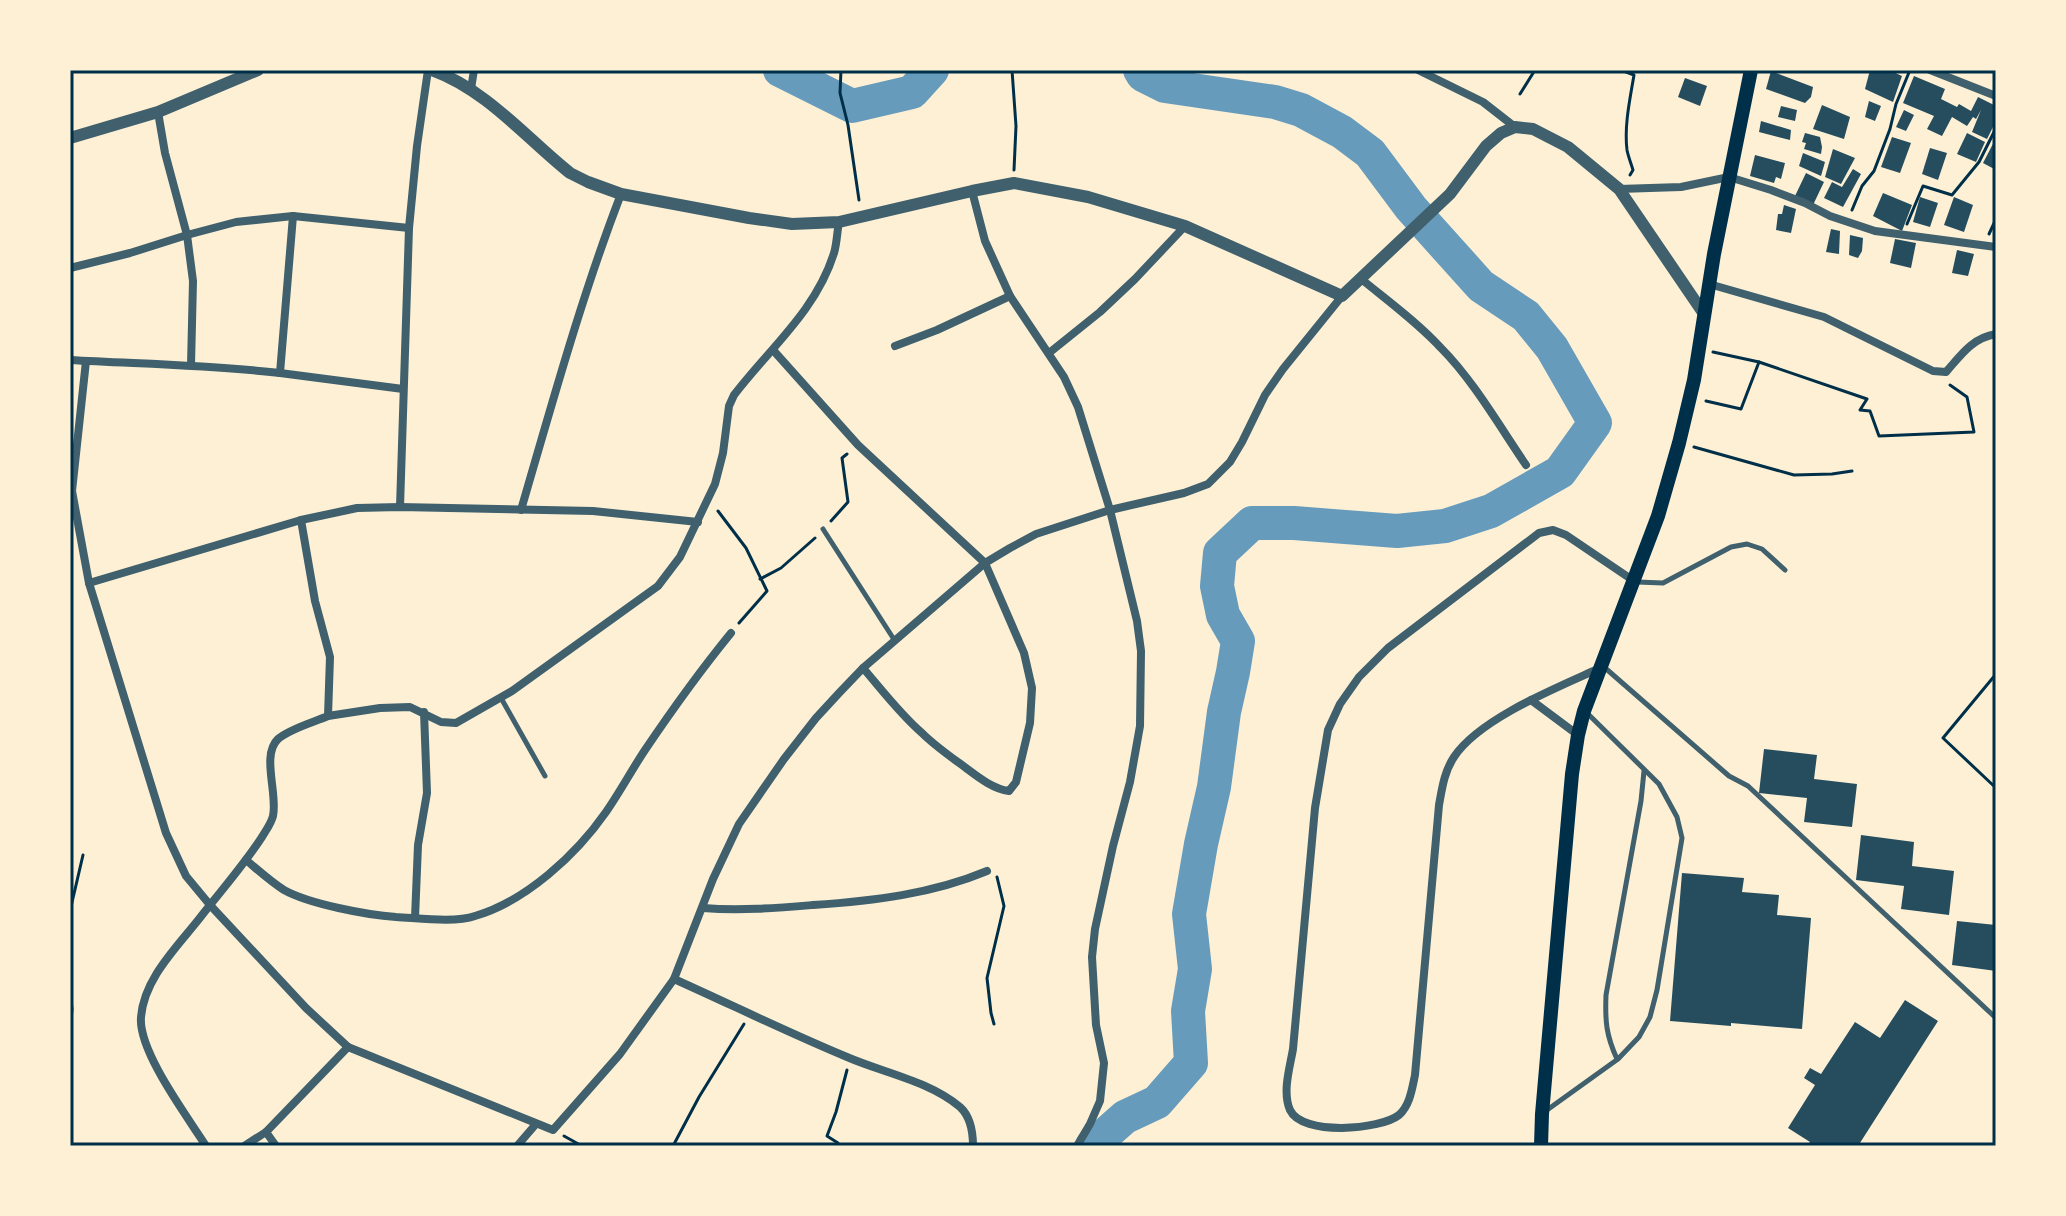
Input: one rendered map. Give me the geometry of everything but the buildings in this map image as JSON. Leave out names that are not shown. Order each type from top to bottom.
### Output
[{"type":"main road","points":[[1541,1146],[1572,774],[1578,735],[1584,711],[1658,516],[1679,443],[1751,70]]},
{"type":"street","points":[[70,138],[158,112],[258,70]]},
{"type":"street","points":[[400,507],[409,228],[417,146],[430,70],[451,77],[471,89],[570,173],[621,194],[792,224],[862,218],[1014,183],[1088,197],[1185,226],[1342,296]]},
{"type":"street","points":[[471,89],[474,70]]},
{"type":"street","points":[[1418,70],[1483,102],[1515,127]]},
{"type":"street","points":[[1930,70],[1996,96]]},
{"type":"street","points":[[158,112],[165,153],[187,235],[193,281],[191,365]]},
{"type":"street","points":[[86,361],[71,490],[89,583],[166,833],[186,876],[306,1008],[348,1047],[553,1130],[620,1054],[674,979],[713,879],[739,824],[808,728],[863,668],[985,563],[1036,534],[1110,510],[1197,489],[1218,476],[1242,442],[1265,395],[1342,296],[1450,194],[1486,146],[1501,133],[1515,127],[1533,129],[1568,147],[1622,188],[1704,314]]},
{"type":"street","points":[[1622,188],[1681,187],[1729,177],[1875,231],[1996,247]]},
{"type":"street","points":[[972,191],[985,241],[1010,296],[1064,377],[1078,407],[1110,510],[1137,621],[1141,651],[1140,726],[1095,929],[1092,957],[1096,1025],[1104,1063],[1100,1101],[1077,1146]]},
{"type":"street","points":[[521,510],[563,362],[621,194]]},
{"type":"street","points":[[70,268],[236,222],[293,216],[409,228]]},
{"type":"street","points":[[280,373],[293,216]]},
{"type":"street","points":[[206,1146],[153,1062],[142,1038],[141,1018],[148,989],[165,962],[269,826],[274,800],[273,746],[282,736],[328,716],[380,708],[410,707],[441,722],[456,723],[501,698],[658,586],[680,557],[709,499],[721,462],[729,406],[743,384],[798,321],[814,295],[835,251],[839,222]]},
{"type":"street","points":[[1049,353],[1100,312],[1185,226]]},
{"type":"street","points":[[1360,278],[1442,348],[1526,465]]},
{"type":"street","points":[[1709,284],[1824,317],[1933,371],[1946,372],[1975,341],[1996,334]]},
{"type":"street","points":[[895,346],[1010,296]]},
{"type":"street","points":[[773,350],[858,445],[985,563],[1024,653],[1032,688],[1030,723],[1016,782],[1009,791],[979,778],[921,732],[863,668]]},
{"type":"street","points":[[70,360],[191,365],[403,389]]},
{"type":"street","points":[[89,583],[301,520],[357,508],[593,511],[698,522]]},
{"type":"street","points":[[301,520],[315,601],[330,657],[328,716]]},
{"type":"street","points":[[1601,666],[1531,700],[1476,733],[1452,760],[1439,805],[1415,1075],[1403,1112],[1376,1123],[1336,1128],[1301,1122],[1290,1112],[1287,1098],[1315,808],[1328,730],[1340,704],[1359,677],[1388,648],[1539,533],[1553,530],[1566,535],[1634,581]]},
{"type":"street","points":[[246,860],[285,891],[328,905],[384,916],[473,917],[510,901],[575,852],[606,812],[699,672],[731,633]]},
{"type":"street","points":[[1531,700],[1578,735]]},
{"type":"street","points":[[415,918],[418,845],[427,793],[424,712]]},
{"type":"street","points":[[703,908],[731,910],[853,902],[934,889],[987,871]]},
{"type":"street","points":[[674,979],[850,1059],[924,1086],[953,1102],[971,1123],[973,1146]]},
{"type":"street","points":[[244,1146],[266,1132],[348,1047]]},
{"type":"street","points":[[517,1146],[536,1124]]},
{"type":"street","points":[[266,1132],[276,1146]]},
{"type":"lane","points":[[823,529],[895,641]]},
{"type":"lane","points":[[1634,581],[1663,583],[1731,547],[1747,544],[1762,549],[1785,570]]},
{"type":"lane","points":[[1601,666],[1729,776],[1748,786],[1996,1018]]},
{"type":"lane","points":[[501,698],[545,776]]},
{"type":"lane","points":[[1542,1114],[1618,1059],[1639,1037],[1650,1017],[1682,838],[1677,817],[1659,784],[1584,711]]},
{"type":"lane","points":[[1618,1059],[1608,1040],[1606,995],[1644,770]]},
{"type":"path","points":[[841,70],[840,93],[862,218]]},
{"type":"path","points":[[1012,70],[1016,126],[1014,183]]},
{"type":"path","points":[[1520,94],[1535,70]]},
{"type":"path","points":[[1621,70],[1634,75],[1629,102],[1627,151],[1633,170],[1622,188]]},
{"type":"path","points":[[1847,222],[1862,186],[1874,171],[1910,70]]},
{"type":"path","points":[[1902,235],[1923,186],[1952,195],[1979,162],[1996,128]]},
{"type":"path","points":[[1698,348],[1759,362],[1867,399],[1860,410],[1870,411],[1879,436],[1974,432],[1967,397],[1951,386],[1946,372]]},
{"type":"path","points":[[1690,397],[1741,409],[1759,362]]},
{"type":"path","points":[[1679,443],[1794,475],[1852,471]]},
{"type":"path","points":[[709,499],[746,548],[767,591],[731,633]]},
{"type":"path","points":[[1996,674],[1943,738],[1996,788]]},
{"type":"path","points":[[70,911],[83,855]]},
{"type":"path","points":[[987,871],[997,876],[1004,906],[987,978],[994,1024]]},
{"type":"path","points":[[70,992],[70,1031]]},
{"type":"path","points":[[673,1146],[751,1013]]},
{"type":"path","points":[[836,1146],[838,1143],[827,1136],[850,1059]]},
{"type":"path","points":[[553,1130],[582,1146]]},
{"type":"waterway","points":[[780,70],[852,106],[912,92],[932,70]]},
{"type":"waterway","points":[[1092,1146],[1125,1117],[1157,1102],[1191,1063],[1188,1011],[1195,969],[1189,914],[1238,641],[1223,615],[1217,586],[1220,553],[1252,523],[1397,531],[1445,526],[1491,511],[1560,472],[1595,423],[1552,348],[1526,316],[1481,286],[1411,208],[1370,153],[1342,132],[1301,110],[1275,102],[1165,86],[1143,75],[1140,70]]}]
